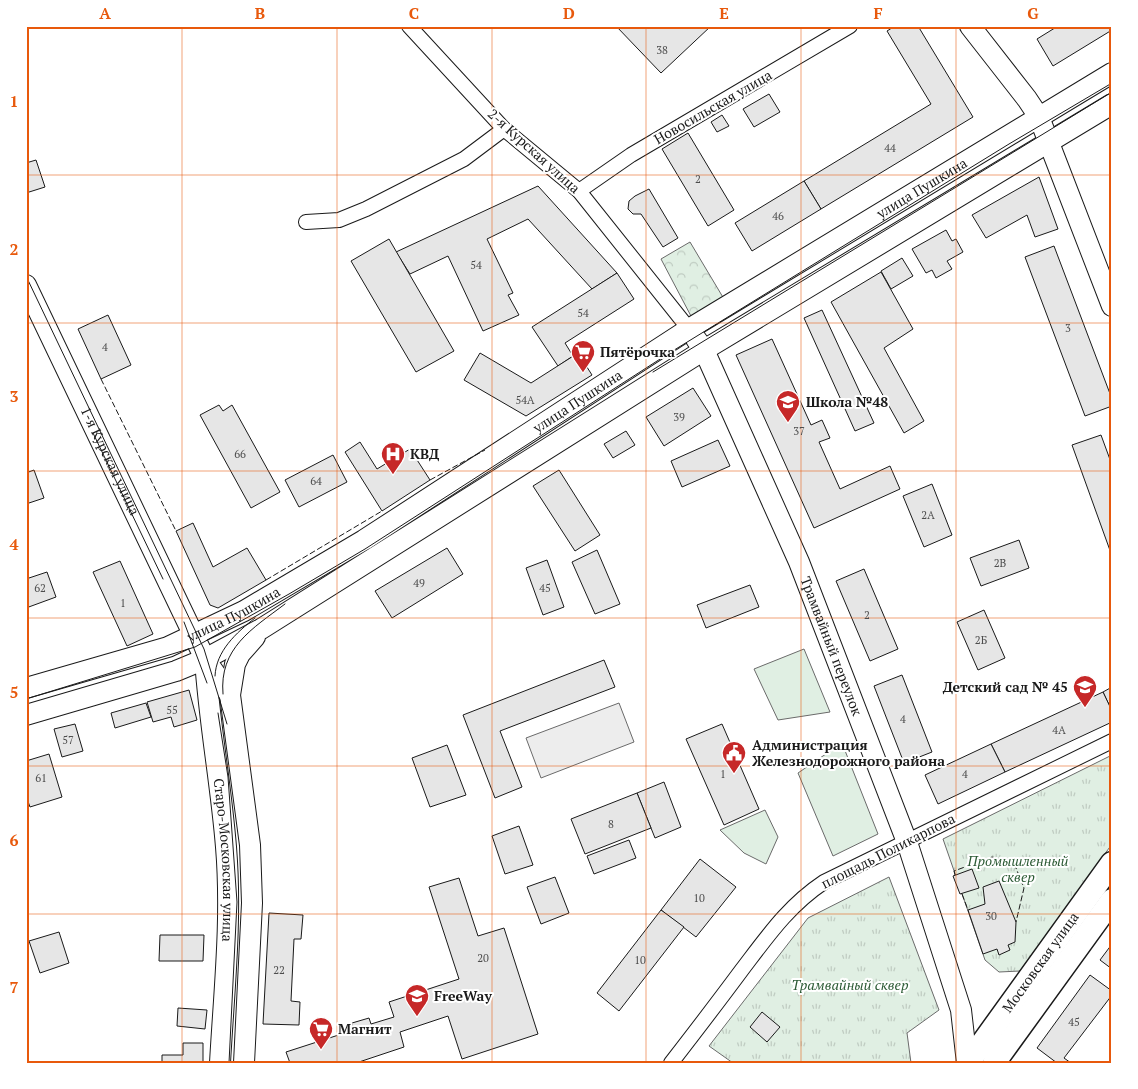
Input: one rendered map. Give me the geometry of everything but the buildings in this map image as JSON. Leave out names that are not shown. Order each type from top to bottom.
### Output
[{"type":"main road","points":[[970,26],[1039,117],[1112,306]]},
{"type":"main road","name":"улица Пушкина","points":[[26,688],[168,647],[195,636],[244,611],[364,540],[689,329],[1112,73]]},
{"type":"main road","name":"улица Пушкина","points":[[26,714],[176,671],[205,659],[261,629],[704,350],[1112,104]]},
{"type":"main road","name":"1-я Курская улица","points":[[26,285],[205,659]]},
{"type":"main road","name":"Трамвайный переулок","points":[[689,329],[704,350],[798,562],[907,842],[961,1010],[967,1063]]},
{"type":"main road","points":[[244,1063],[252,903],[250,855],[242,767],[230,695],[232,676],[240,654],[261,629]]},
{"type":"main road","points":[[205,659],[230,695]]},
{"type":"main road","name":"Старо-Московская улица","points":[[205,659],[207,699],[220,783],[229,901],[220,1063]]},
{"type":"main road","name":"Московская улица","points":[[967,1063],[1112,863]]},
{"type":"main road","name":"Московская улица","points":[[994,1063],[1112,900]]},
{"type":"street","name":"2-я Курская улица","points":[[409,26],[504,129],[579,191],[689,329]]},
{"type":"street","name":"Новосильская улица","points":[[579,191],[631,155],[850,26]]},
{"type":"street","points":[[306,222],[339,220],[366,209],[464,159],[504,129]]},
{"type":"street","name":"площадь Поликарпова","points":[[671,1063],[797,901],[824,882],[1112,741]]},
{"type":"green space","points":[[690,242],[724,299],[692,318],[661,259]]},
{"type":"green space","points":[[804,649],[830,712],[778,720],[754,669]]},
{"type":"green space","points":[[842,743],[878,834],[833,856],[798,773]]},
{"type":"green space","name":"Промышленный сквер","points":[[1112,755],[1112,844],[1020,971],[999,972],[985,960],[943,839]]},
{"type":"green space","points":[[765,810],[778,837],[766,864],[744,853],[720,830]]},
{"type":"green space","name":"Трамвайный сквер","points":[[889,877],[939,1010],[907,1033],[911,1063],[733,1063],[709,1046],[808,918]]},
{"type":"shaded area","points":[[619,703],[634,742],[541,778],[526,738]]},
{"type":"tram line","points":[[26,699],[195,647],[289,594],[365,549],[671,352],[1009,144],[1112,83]]},
{"type":"tram line","points":[[653,372],[1112,92]]},
{"type":"tram line","points":[[26,276],[204,649],[227,724]]},
{"type":"tram line","points":[[93,433],[163,579]]},
{"type":"tram line","points":[[223,694],[223,678],[226,664],[232,652],[250,631],[285,604]]},
{"type":"tram line","points":[[215,676],[219,658],[228,643],[255,618]]},
{"type":"tram line","points":[[184,622],[207,683]]},
{"type":"tram line","points":[[218,713],[228,777],[237,902],[229,1063]]},
{"type":"fence","points":[[101,379],[176,531]]},
{"type":"fence","points":[[430,480],[485,450]]},
{"type":"fence","points":[[266,580],[382,511]]},
{"type":"fence","points":[[955,875],[954,871],[992,857],[1014,863],[1024,888],[1016,922]]},
{"type":"fence","points":[[962,894],[968,910]]},
{"type":"place","name":"Пятёрочка","points":[[583,373]]},
{"type":"place","name":"Школа №48","points":[[788,423]]},
{"type":"place","name":"КВД","points":[[393,475]]},
{"type":"place","name":"Детский сад № 45","points":[[1085,708]]},
{"type":"place","name":"Администрация Железнодорожного района","points":[[734,774]]},
{"type":"place","name":"FreeWay","points":[[417,1017]]},
{"type":"place","name":"Магнит","points":[[321,1050]]}]
